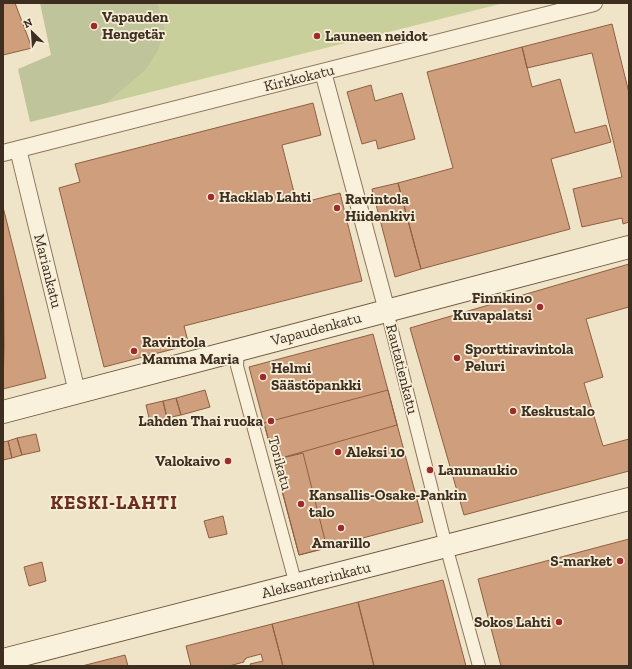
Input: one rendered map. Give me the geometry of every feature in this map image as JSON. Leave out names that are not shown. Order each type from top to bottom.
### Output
[{"type":"main road","name":"Vapaudenkatu","points":[[3,412],[629,247]]},
{"type":"main road","name":"Aleksanterinkatu","points":[[3,660],[629,499]]},
{"type":"street","name":"Kirkkokatu","points":[[10,151],[594,3]]},
{"type":"street","name":"Rautatienkatu","points":[[323,72],[387,311],[446,546],[479,666]]},
{"type":"street","name":"Mariankatu","points":[[10,151],[77,392]]},
{"type":"street","name":"Torikatu","points":[[238,350],[237,366],[296,585]]},
{"type":"green space","points":[[40,3],[158,3],[165,28],[158,50],[145,71],[107,103],[30,122],[18,69],[51,55]]},
{"type":"green space","points":[[158,3],[504,3],[107,103],[145,71],[165,28]]},
{"type":"building","points":[[3,3],[15,3],[32,48],[3,55]]},
{"type":"building","points":[[612,24],[629,93],[629,222],[623,224],[622,218],[582,227],[573,189],[622,177],[592,53],[527,68],[522,47]]},
{"type":"building","points":[[522,47],[532,87],[560,79],[575,133],[606,125],[611,142],[551,159],[570,229],[421,269],[398,183],[453,168],[427,72]]},
{"type":"building","points":[[371,85],[375,101],[402,93],[415,139],[378,149],[376,140],[362,144],[347,92]]},
{"type":"building","points":[[313,103],[321,135],[282,145],[297,204],[340,193],[362,281],[184,326],[189,345],[104,367],[59,188],[80,182],[75,164]]},
{"type":"building","points":[[398,183],[421,269],[395,277],[372,189]]},
{"type":"building","points":[[3,207],[46,378],[3,389],[4,347]]},
{"type":"building","name":"Keskustalo","points":[[629,264],[629,307],[586,319],[603,377],[584,383],[603,446],[629,439],[629,471],[464,515],[410,328]]},
{"type":"building","name":"Aleksi 10","points":[[373,334],[423,522],[299,555],[249,367]]},
{"type":"building","points":[[205,390],[210,407],[181,415],[176,398]]},
{"type":"building","points":[[388,390],[397,425],[274,460],[264,423]]},
{"type":"building","points":[[176,398],[181,415],[167,418],[163,401]]},
{"type":"building","points":[[163,401],[167,418],[150,422],[146,405]]},
{"type":"building","points":[[36,434],[40,451],[22,455],[17,438]]},
{"type":"building","points":[[17,438],[22,455],[12,458],[8,441]]},
{"type":"building","points":[[8,441],[12,458],[3,460],[3,442]]},
{"type":"building","name":"Kansallis-Osake-Pankin talo","points":[[303,453],[327,548],[299,555],[274,460]]},
{"type":"building","points":[[223,516],[227,534],[209,538],[204,521]]},
{"type":"building","name":"Sokos Lahti","points":[[629,539],[629,666],[501,666],[478,579]]},
{"type":"building","points":[[42,562],[46,581],[29,586],[24,567]]},
{"type":"building","points":[[443,580],[466,666],[374,666],[358,602]]},
{"type":"building","points":[[358,602],[374,666],[283,666],[272,624]]},
{"type":"building","points":[[272,624],[283,666],[251,666],[250,664],[263,661],[261,654],[246,658],[244,662],[229,666],[191,666],[186,646]]},
{"type":"building","points":[[125,655],[128,666],[82,666]]},
{"type":"place","name":"Vapauden Hengetär","points":[[94,26]]},
{"type":"place","name":"Launeen neidot","points":[[317,36]]},
{"type":"place","name":"Hacklab Lahti","points":[[211,197]]},
{"type":"place","name":"Ravintola Hiidenkivi","points":[[337,208]]},
{"type":"place","name":"Finnkino Kuvapalatsi","points":[[540,307]]},
{"type":"place","name":"Ravintola Mamma Maria","points":[[134,351]]},
{"type":"place","name":"Sporttiravintola Peluri","points":[[457,358]]},
{"type":"place","name":"Helmi Säästöpankki","points":[[263,377]]},
{"type":"place","name":"Keskustalo","points":[[513,411]]},
{"type":"place","name":"Lahden Thai ruoka","points":[[271,421]]},
{"type":"place","name":"Aleksi 10","points":[[338,452]]},
{"type":"place","name":"Valokaivo","points":[[228,461]]},
{"type":"place","name":"Lanunaukio","points":[[430,470]]},
{"type":"place","name":"Kansallis-Osake-Pankin talo","points":[[301,504]]},
{"type":"place","name":"Amarillo","points":[[341,528]]},
{"type":"place","name":"S-market","points":[[620,561]]},
{"type":"place","name":"Sokos Lahti","points":[[559,622]]},
{"type":"district","name":"KESKI-LAHTI","points":[[114,502]]}]
